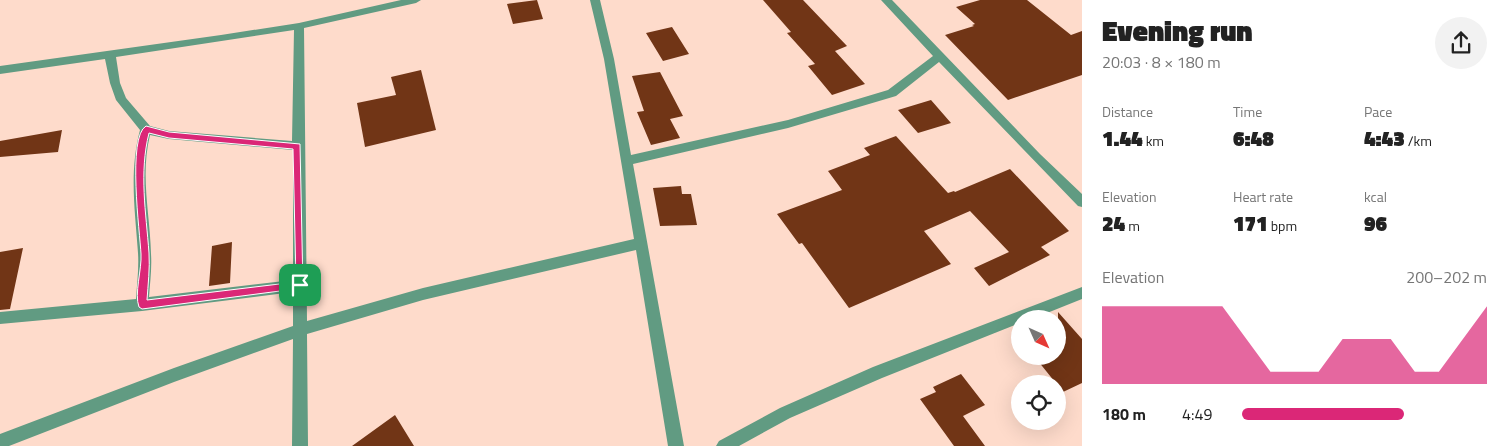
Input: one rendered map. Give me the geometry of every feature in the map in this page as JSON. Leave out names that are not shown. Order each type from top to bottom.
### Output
[{"type":"street","points":[[0,70],[299,26],[416,0]]},
{"type":"street","points":[[595,0],[609,59],[676,446]]},
{"type":"street","points":[[886,0],[1036,157],[1082,202]]},
{"type":"street","points":[[299,26],[297,146],[302,330],[300,446]]},
{"type":"street","points":[[110,55],[115,84],[121,100],[146,129],[169,135],[297,146]]},
{"type":"street","points":[[626,161],[788,124],[892,93],[940,56]]},
{"type":"street","points":[[142,304],[145,255],[140,199],[140,152],[146,129]]},
{"type":"street","points":[[0,442],[248,348],[350,314],[481,278],[640,243]]},
{"type":"street","points":[[0,318],[142,304],[300,285]]},
{"type":"street","points":[[724,446],[784,413],[878,372],[1082,293]]},
{"type":"building","points":[[537,0],[543,19],[513,24],[507,4]]},
{"type":"building","points":[[763,0],[803,0],[847,46],[835,51],[865,84],[832,95],[808,66],[815,64],[787,33],[791,32]]},
{"type":"building","points":[[980,0],[1027,0],[1071,35],[1082,31],[1082,75],[1008,100],[945,35],[974,26],[972,25],[975,24],[956,7]]},
{"type":"building","points":[[672,27],[689,54],[663,61],[646,33]]},
{"type":"building","points":[[421,70],[436,130],[365,147],[357,103],[396,95],[391,77]]},
{"type":"building","points":[[660,72],[683,116],[670,119],[680,138],[651,145],[637,112],[644,111],[632,76]]},
{"type":"building","points":[[931,100],[951,123],[918,133],[898,110]]},
{"type":"building","points":[[62,130],[58,152],[0,157],[0,141]]},
{"type":"building","points":[[896,136],[948,193],[955,192],[1010,169],[1069,231],[1041,247],[1050,255],[989,286],[974,268],[1009,252],[970,211],[924,231],[951,264],[849,308],[802,243],[799,244],[777,214],[842,190],[828,171],[870,155],[864,148]]},
{"type":"building","points":[[681,186],[682,194],[691,194],[697,225],[660,226],[653,188]]},
{"type":"building","points":[[232,242],[230,283],[209,286],[212,246]]},
{"type":"building","points":[[23,248],[10,309],[0,310],[0,252]]},
{"type":"building","points":[[1066,321],[1082,339],[1082,383],[1066,391],[1066,375],[1049,375],[1041,365],[1066,365]]},
{"type":"building","points":[[961,374],[985,405],[963,416],[985,446],[954,446],[920,399],[936,392],[933,387]]},
{"type":"building","points":[[395,415],[414,446],[352,446]]},
{"type":"route","points":[[146,129],[169,135],[297,146],[300,285],[142,304],[145,255],[140,199],[140,152],[146,129]]}]
